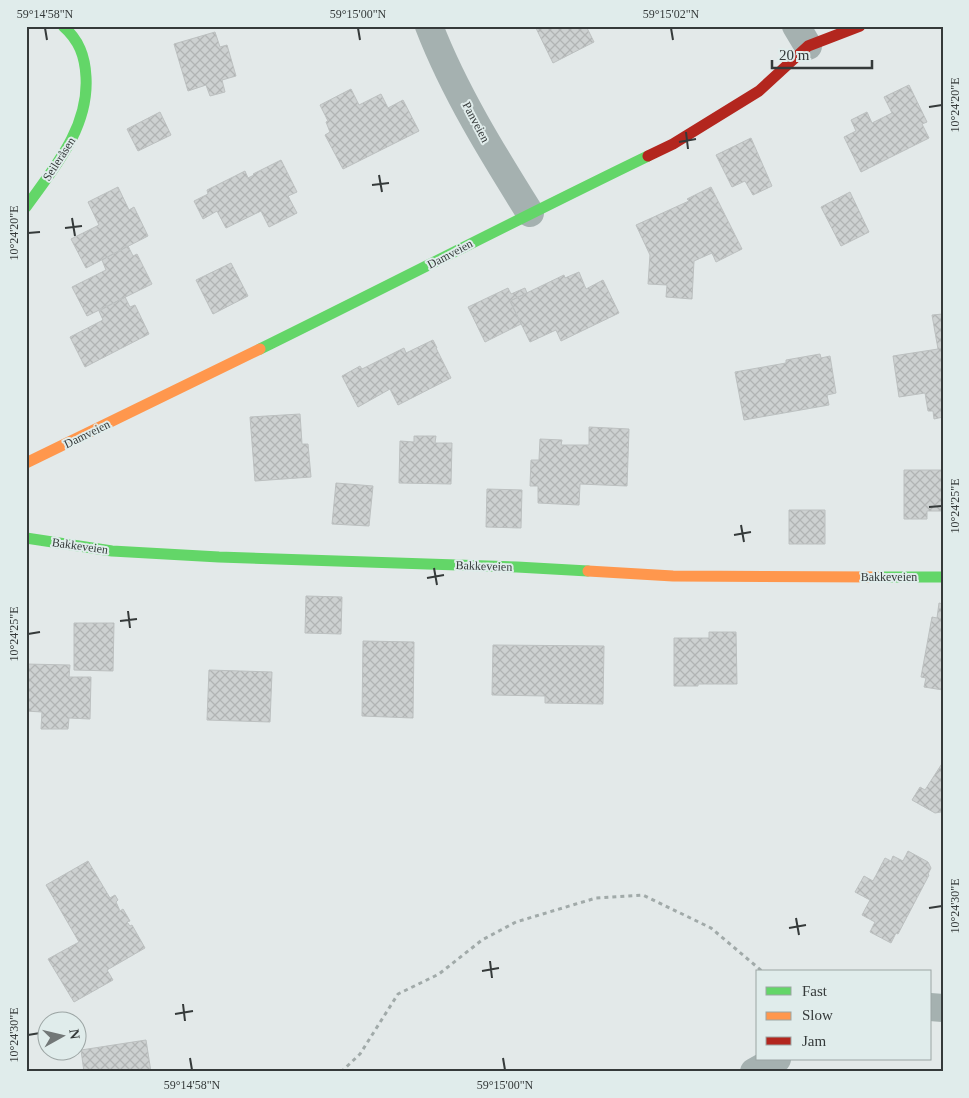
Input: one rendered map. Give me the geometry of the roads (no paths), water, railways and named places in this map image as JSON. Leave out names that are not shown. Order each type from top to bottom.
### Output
[{"type":"street","name":"Seileråsen","points":[[26,207],[72,142],[83,116],[89,84],[85,55],[73,34],[63,26]]},
{"type":"street","name":"Panveien","points":[[429,26],[447,67],[491,152],[530,213]]},
{"type":"street","name":"Damveien","points":[[26,464],[404,278],[530,213],[673,144],[759,91],[802,36],[860,26]]},
{"type":"street","name":"Bakkeveien","points":[[26,538],[112,551],[219,557],[673,576],[943,577]]},
{"type":"street","points":[[754,1072],[775,1060]]}]
